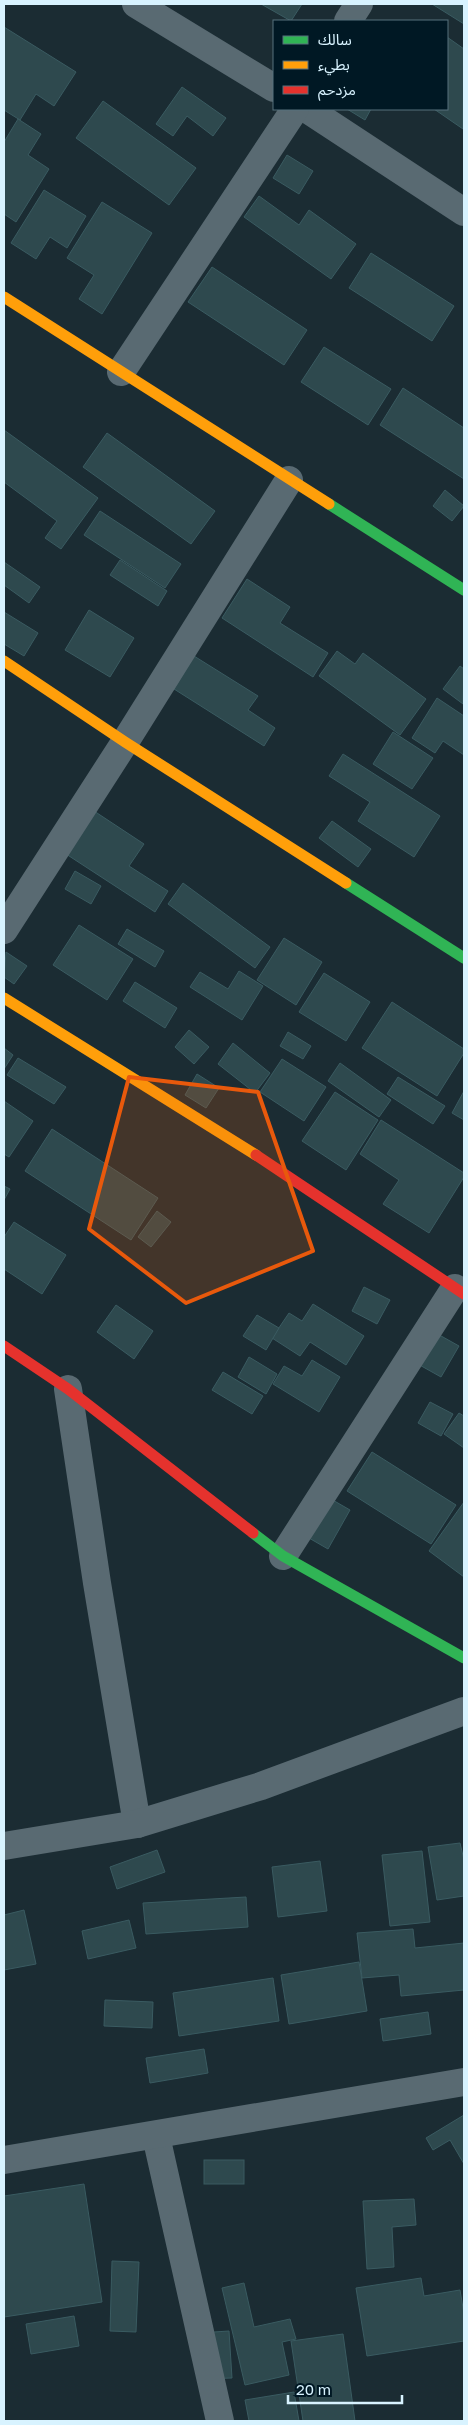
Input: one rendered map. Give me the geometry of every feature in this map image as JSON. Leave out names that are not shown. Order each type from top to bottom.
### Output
[{"type":"street","points":[[136,4],[273,87]]},
{"type":"street","points":[[349,20],[359,4]]},
{"type":"street","points":[[121,372],[294,110]]},
{"type":"street","points":[[309,110],[464,212]]},
{"type":"street","points":[[4,297],[464,590]]},
{"type":"street","points":[[4,930],[125,742],[289,480]]},
{"type":"street","points":[[4,661],[125,742],[464,958]]},
{"type":"street","points":[[4,998],[261,1158],[460,1291],[283,1556]]},
{"type":"street","points":[[4,1346],[68,1389],[283,1556],[464,1658]]},
{"type":"street","points":[[68,1389],[97,1584],[137,1824]]},
{"type":"street","points":[[4,1846],[137,1824],[262,1786],[464,1710]]},
{"type":"street","points":[[4,2160],[156,2136],[464,2082]]},
{"type":"street","points":[[156,2136],[220,2421]]},
{"type":"highlighted area","points":[[129,1077],[258,1092],[313,1251],[186,1303],[89,1229]]},
{"type":"building","points":[[261,4],[302,4],[292,20]]},
{"type":"building","points":[[432,4],[464,4],[464,24]]},
{"type":"building","points":[[4,27],[76,72],[54,106],[36,94],[20,120],[4,110]]},
{"type":"building","points":[[448,38],[464,49],[463,129],[435,110],[448,110]]},
{"type":"building","points":[[182,87],[226,118],[213,136],[187,116],[173,136],[156,124]]},
{"type":"building","points":[[103,101],[196,168],[169,205],[76,138]]},
{"type":"building","points":[[349,110],[370,110],[365,120]]},
{"type":"building","points":[[18,119],[41,134],[28,155],[49,169],[16,222],[4,214],[4,142]]},
{"type":"building","points":[[287,155],[313,171],[299,194],[273,178]]},
{"type":"building","points":[[44,190],[86,216],[67,248],[50,237],[36,259],[11,243]]},
{"type":"building","points":[[259,196],[299,225],[309,210],[356,244],[331,279],[244,217]]},
{"type":"building","points":[[102,202],[152,233],[102,314],[79,299],[94,275],[67,258]]},
{"type":"building","points":[[371,253],[454,306],[432,341],[349,288]]},
{"type":"building","points":[[212,267],[307,330],[284,365],[188,302]]},
{"type":"building","points":[[324,347],[391,389],[368,425],[301,382]]},
{"type":"building","points":[[403,388],[464,428],[464,479],[380,425]]},
{"type":"building","points":[[4,430],[98,498],[61,549],[45,538],[57,521],[4,482]]},
{"type":"building","points":[[107,433],[215,511],[191,544],[83,467]]},
{"type":"building","points":[[445,490],[464,506],[452,521],[433,506]]},
{"type":"building","points":[[100,511],[181,564],[165,588],[84,535]]},
{"type":"building","points":[[120,560],[167,591],[158,606],[110,575]]},
{"type":"building","points":[[4,562],[40,587],[29,603],[4,585]]},
{"type":"building","points":[[247,579],[290,607],[280,623],[328,653],[313,677],[222,618]]},
{"type":"building","points":[[89,610],[134,638],[110,677],[65,650]]},
{"type":"building","points":[[4,612],[38,633],[24,656],[4,644]]},
{"type":"building","points":[[337,651],[355,664],[363,653],[426,699],[400,735],[319,676]]},
{"type":"building","points":[[194,656],[258,696],[248,710],[275,728],[264,746],[174,689]]},
{"type":"building","points":[[460,666],[464,669],[463,704],[443,689]]},
{"type":"building","points":[[437,698],[464,716],[464,755],[443,741],[435,753],[412,738]]},
{"type":"building","points":[[393,732],[433,758],[412,789],[373,764]]},
{"type":"building","points":[[343,754],[440,816],[414,857],[358,821],[370,802],[329,776]]},
{"type":"building","points":[[94,811],[144,844],[129,866],[168,891],[155,912],[66,854]]},
{"type":"building","points":[[332,821],[371,849],[358,867],[319,838]]},
{"type":"building","points":[[75,871],[101,886],[91,904],[65,889]]},
{"type":"building","points":[[183,883],[270,947],[255,968],[168,904]]},
{"type":"building","points":[[79,925],[133,959],[107,1000],[53,965]]},
{"type":"building","points":[[127,929],[164,951],[155,967],[118,944]]},
{"type":"building","points":[[284,938],[322,962],[296,1005],[257,980]]},
{"type":"building","points":[[6,952],[27,966],[14,984],[4,977]]},
{"type":"building","points":[[239,971],[263,986],[242,1020],[190,987],[200,972],[228,989]]},
{"type":"building","points":[[324,973],[370,1002],[346,1041],[299,1012]]},
{"type":"building","points":[[135,982],[177,1008],[165,1028],[123,1001]]},
{"type":"building","points":[[392,1002],[464,1049],[464,1053],[437,1096],[362,1048]]},
{"type":"building","points":[[189,1030],[209,1047],[194,1064],[175,1047]]},
{"type":"building","points":[[288,1032],[311,1046],[303,1059],[280,1046]]},
{"type":"building","points":[[233,1043],[270,1073],[255,1093],[218,1064]]},
{"type":"building","points":[[4,1048],[13,1055],[4,1069]]},
{"type":"building","points":[[18,1058],[66,1087],[54,1104],[7,1075]]},
{"type":"building","points":[[282,1059],[326,1087],[304,1121],[260,1092]]},
{"type":"building","points":[[340,1063],[391,1100],[379,1117],[328,1081]]},
{"type":"building","points":[[197,1074],[219,1088],[206,1108],[185,1095]]},
{"type":"building","points":[[398,1077],[445,1106],[433,1124],[387,1094]]},
{"type":"building","points":[[464,1091],[464,1120],[452,1113]]},
{"type":"building","points":[[335,1092],[378,1120],[346,1170],[302,1141]]},
{"type":"building","points":[[4,1101],[33,1121],[9,1157],[4,1154]]},
{"type":"building","points":[[381,1120],[464,1173],[464,1177],[429,1233],[383,1204],[399,1180],[360,1154]]},
{"type":"building","points":[[52,1129],[158,1198],[131,1240],[25,1171]]},
{"type":"building","points":[[4,1186],[10,1189],[4,1200]]},
{"type":"building","points":[[157,1211],[171,1222],[151,1247],[138,1237]]},
{"type":"building","points":[[14,1222],[66,1255],[42,1294],[4,1269],[4,1237]]},
{"type":"building","points":[[364,1287],[390,1300],[377,1324],[352,1311]]},
{"type":"building","points":[[313,1304],[364,1336],[346,1365],[310,1342],[300,1356],[272,1338],[289,1313],[302,1321]]},
{"type":"building","points":[[116,1305],[153,1331],[134,1359],[97,1332]]},
{"type":"building","points":[[257,1315],[279,1328],[266,1350],[243,1336]]},
{"type":"building","points":[[434,1332],[459,1346],[441,1377],[416,1363]]},
{"type":"building","points":[[249,1357],[277,1374],[266,1394],[238,1377]]},
{"type":"building","points":[[312,1360],[340,1377],[319,1412],[273,1384],[284,1366],[302,1376]]},
{"type":"building","points":[[223,1372],[263,1396],[252,1414],[212,1390]]},
{"type":"building","points":[[430,1402],[453,1414],[441,1436],[418,1423]]},
{"type":"building","points":[[459,1413],[464,1416],[464,1448],[444,1434]]},
{"type":"building","points":[[372,1452],[456,1505],[431,1544],[347,1491]]},
{"type":"building","points":[[324,1495],[350,1510],[328,1549],[302,1534]]},
{"type":"building","points":[[464,1502],[464,1577],[429,1551]]},
{"type":"building","points":[[460,1843],[464,1860],[464,1896],[437,1900],[428,1847]]},
{"type":"building","points":[[157,1850],[165,1872],[117,1889],[110,1867]]},
{"type":"building","points":[[422,1851],[430,1922],[390,1926],[382,1855]]},
{"type":"building","points":[[320,1861],[327,1911],[278,1917],[272,1867]]},
{"type":"building","points":[[246,1897],[248,1927],[146,1934],[143,1903]]},
{"type":"building","points":[[24,1910],[36,1964],[4,1970],[4,1915]]},
{"type":"building","points":[[129,1920],[136,1948],[88,1959],[82,1931]]},
{"type":"building","points":[[413,1929],[415,1948],[464,1943],[464,1990],[401,1996],[399,1975],[362,1978],[357,1933]]},
{"type":"building","points":[[359,1962],[367,2011],[289,2024],[281,1975]]},
{"type":"building","points":[[273,1978],[279,2021],[179,2036],[173,1993]]},
{"type":"building","points":[[105,2000],[153,2002],[152,2028],[104,2026]]},
{"type":"building","points":[[428,2012],[431,2034],[383,2041],[380,2019]]},
{"type":"building","points":[[204,2049],[208,2073],[150,2083],[146,2058]]},
{"type":"building","points":[[464,2115],[464,2164],[450,2140],[433,2150],[426,2138]]},
{"type":"building","points":[[204,2160],[244,2160],[244,2184],[204,2184]]},
{"type":"building","points":[[84,2184],[102,2302],[4,2317],[4,2196]]},
{"type":"building","points":[[414,2199],[416,2225],[392,2227],[394,2267],[367,2269],[363,2201]]},
{"type":"building","points":[[112,2261],[139,2262],[136,2332],[110,2331]]},
{"type":"building","points":[[421,2278],[424,2296],[460,2290],[464,2314],[464,2341],[367,2356],[356,2288]]},
{"type":"building","points":[[244,2283],[254,2327],[290,2319],[296,2339],[282,2342],[289,2375],[245,2385],[222,2288]]},
{"type":"building","points":[[74,2316],[79,2346],[31,2354],[26,2324]]},
{"type":"building","points":[[229,2331],[232,2378],[203,2379],[199,2333]]},
{"type":"building","points":[[343,2334],[355,2421],[303,2421],[291,2341]]},
{"type":"building","points":[[294,2392],[299,2421],[249,2421],[245,2400]]},
{"type":"traffic: fast","points":[[329,504],[464,590]]},
{"type":"traffic: fast","points":[[346,883],[464,958]]},
{"type":"traffic: fast","points":[[253,1533],[283,1556],[464,1658]]},
{"type":"traffic: slow","points":[[4,297],[329,504]]},
{"type":"traffic: slow","points":[[4,661],[125,742],[346,883]]},
{"type":"traffic: slow","points":[[4,998],[256,1155]]},
{"type":"traffic: jam","points":[[256,1155],[464,1294]]},
{"type":"traffic: jam","points":[[4,1346],[68,1389],[253,1533]]}]
